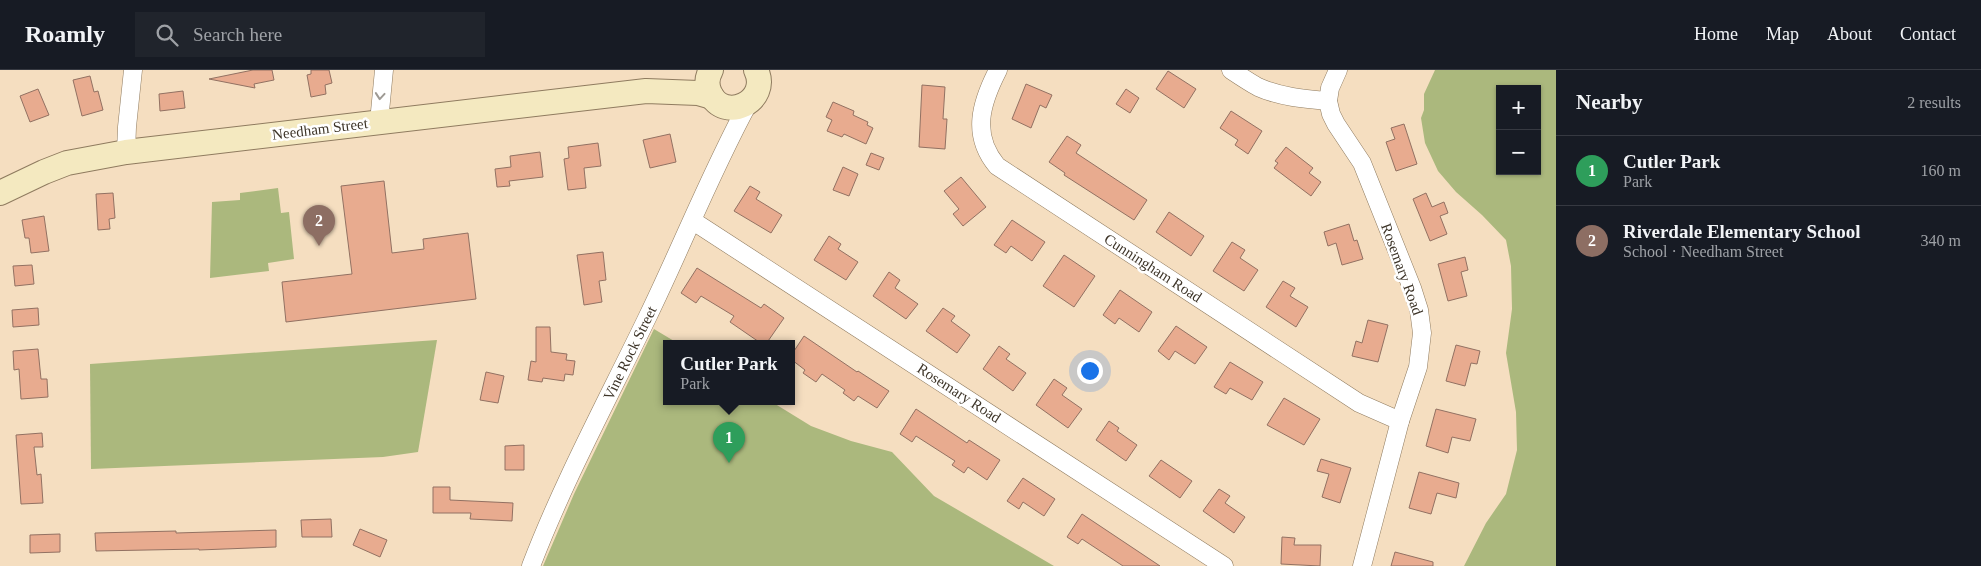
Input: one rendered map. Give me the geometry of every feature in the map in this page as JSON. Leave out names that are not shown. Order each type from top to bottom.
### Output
[{"type":"main road","name":"Needham Street","points":[[0,193],[67,163],[126,152],[646,91],[676,84],[706,70]]},
{"type":"main road","points":[[710,70],[707,82],[717,102]]},
{"type":"main road","points":[[748,104],[758,90],[759,74]]},
{"type":"main road","name":"Needham Street","points":[[646,91],[688,92],[740,108],[748,104]]},
{"type":"street","points":[[126,152],[133,70]]},
{"type":"street","points":[[379,122],[379,101],[384,70]]},
{"type":"street","name":"Cunningham Road","points":[[998,70],[986,95],[980,117],[983,139],[990,158],[997,166],[1359,403],[1400,421]]},
{"type":"street","points":[[1231,70],[1271,92],[1304,99],[1328,101],[1330,88],[1338,70]]},
{"type":"street","name":"Rosemary Road","points":[[1328,101],[1336,124],[1362,163],[1412,288],[1420,316],[1422,333],[1420,356],[1400,421],[1362,566]]},
{"type":"street","points":[[717,102],[728,140]]},
{"type":"street","name":"Vine Rock Street","points":[[531,566],[567,481],[693,221],[728,140],[748,104]]},
{"type":"street","name":"Rosemary Road","points":[[693,221],[1224,566]]},
{"type":"green space","points":[[1435,70],[1556,70],[1556,566],[1464,566],[1486,523],[1506,494],[1517,450],[1516,412],[1506,353],[1512,309],[1511,266],[1506,240],[1456,192],[1438,171],[1425,143],[1421,118],[1424,110],[1424,94]]},
{"type":"green space","points":[[278,188],[281,213],[289,212],[294,259],[268,263],[269,271],[210,278],[212,202],[240,200],[240,193]]},
{"type":"green space","points":[[654,329],[672,340],[663,340],[663,405],[777,405],[811,426],[851,441],[892,452],[934,496],[1054,566],[543,566],[574,494]]},
{"type":"green space","points":[[437,340],[418,452],[383,457],[91,469],[90,364]]},
{"type":"building","points":[[253,70],[272,70],[274,80],[254,84],[255,88],[209,79]]},
{"type":"building","points":[[311,70],[329,70],[332,83],[325,85],[326,94],[311,97],[307,75],[311,74]]},
{"type":"building","points":[[1168,71],[1196,89],[1184,108],[1156,89]]},
{"type":"building","points":[[90,76],[94,92],[98,91],[103,110],[82,116],[73,80]]},
{"type":"building","points":[[1026,84],[1052,95],[1046,108],[1040,105],[1031,128],[1012,119]]},
{"type":"building","points":[[922,85],[945,87],[943,119],[947,119],[945,149],[919,147]]},
{"type":"building","points":[[38,89],[49,115],[30,122],[20,96]]},
{"type":"building","points":[[1126,89],[1139,98],[1130,113],[1116,104]]},
{"type":"building","points":[[183,91],[185,108],[160,111],[159,94]]},
{"type":"building","points":[[833,102],[854,111],[853,115],[868,122],[867,125],[873,128],[866,144],[844,134],[842,137],[827,131],[832,120],[826,117]]},
{"type":"building","points":[[1231,111],[1262,131],[1248,154],[1235,145],[1238,140],[1220,128]]},
{"type":"building","points":[[1404,124],[1417,164],[1396,171],[1386,142],[1395,139],[1391,128]]},
{"type":"building","points":[[670,134],[676,162],[650,168],[643,140]]},
{"type":"building","points":[[1067,136],[1081,145],[1076,153],[1147,200],[1134,220],[1064,175],[1065,173],[1049,162]]},
{"type":"building","points":[[598,143],[601,166],[584,168],[586,188],[568,190],[564,159],[569,158],[568,147]]},
{"type":"building","points":[[1286,147],[1313,168],[1309,173],[1321,182],[1311,196],[1274,168],[1278,163],[1275,161]]},
{"type":"building","points":[[540,152],[543,177],[509,181],[510,186],[497,187],[495,169],[511,167],[510,156]]},
{"type":"building","points":[[871,153],[884,158],[879,170],[866,165]]},
{"type":"building","points":[[843,167],[858,174],[849,196],[833,190]]},
{"type":"building","points":[[961,177],[986,207],[963,226],[953,214],[959,209],[944,191]]},
{"type":"building","points":[[384,181],[392,253],[424,249],[423,239],[468,233],[476,299],[286,322],[282,282],[352,274],[341,186]]},
{"type":"building","points":[[750,186],[760,192],[756,199],[782,215],[771,233],[734,211]]},
{"type":"building","points":[[113,193],[115,218],[109,219],[110,229],[98,230],[96,194]]},
{"type":"building","points":[[1426,193],[1432,207],[1444,202],[1448,213],[1440,216],[1447,234],[1430,241],[1413,199]]},
{"type":"building","points":[[1169,212],[1204,236],[1191,256],[1156,232]]},
{"type":"building","points":[[44,216],[49,251],[31,253],[29,238],[25,238],[22,220]]},
{"type":"building","points":[[1012,220],[1045,242],[1032,261],[1011,246],[1006,253],[994,245]]},
{"type":"building","points":[[1349,224],[1354,241],[1357,240],[1363,259],[1342,265],[1336,243],[1328,246],[1324,232]]},
{"type":"building","points":[[829,236],[841,244],[838,249],[858,262],[846,280],[814,260]]},
{"type":"building","points":[[1232,242],[1245,250],[1240,258],[1258,270],[1244,291],[1213,271]]},
{"type":"building","points":[[603,252],[606,280],[599,281],[602,302],[584,305],[577,255]]},
{"type":"building","points":[[1064,255],[1095,276],[1074,307],[1043,286]]},
{"type":"building","points":[[1465,257],[1468,270],[1461,272],[1467,296],[1448,301],[1438,264]]},
{"type":"building","points":[[32,265],[34,284],[15,286],[13,266]]},
{"type":"building","points":[[697,268],[761,308],[764,304],[784,318],[769,340],[756,340],[730,322],[734,316],[701,296],[696,303],[681,293]]},
{"type":"building","points":[[889,272],[900,280],[895,288],[918,304],[906,319],[873,296]]},
{"type":"building","points":[[1283,281],[1295,288],[1290,296],[1308,307],[1296,327],[1266,307]]},
{"type":"building","points":[[1120,290],[1152,312],[1139,332],[1119,318],[1115,324],[1103,315]]},
{"type":"building","points":[[38,308],[39,325],[13,327],[12,310]]},
{"type":"building","points":[[943,308],[955,316],[951,321],[970,335],[957,353],[926,331]]},
{"type":"building","points":[[1368,320],[1388,325],[1378,362],[1352,356],[1356,341],[1362,343]]},
{"type":"building","points":[[1176,326],[1207,347],[1195,364],[1175,351],[1169,360],[1158,351]]},
{"type":"building","points":[[536,327],[550,327],[551,352],[567,354],[566,360],[575,361],[573,375],[565,374],[564,381],[543,378],[542,382],[528,380],[531,361],[536,362]]},
{"type":"building","points":[[804,336],[889,391],[877,408],[858,396],[854,401],[843,393],[845,390],[822,374],[816,382],[803,373],[805,370],[795,362],[795,350]]},
{"type":"building","points":[[1456,345],[1480,351],[1477,364],[1471,363],[1465,386],[1446,381]]},
{"type":"building","points":[[999,346],[1010,354],[1006,359],[1026,373],[1013,391],[983,369]]},
{"type":"building","points":[[38,349],[41,379],[47,379],[48,397],[21,399],[19,369],[14,370],[13,351]]},
{"type":"building","points":[[1230,362],[1263,382],[1252,400],[1230,388],[1226,394],[1214,387]]},
{"type":"building","points":[[486,372],[504,376],[498,403],[480,400]]},
{"type":"building","points":[[1054,379],[1067,388],[1062,395],[1082,409],[1068,428],[1036,405]]},
{"type":"building","points":[[1284,398],[1320,419],[1304,445],[1267,425]]},
{"type":"building","points":[[916,409],[967,443],[969,440],[1000,460],[987,480],[968,467],[964,473],[952,465],[955,461],[916,436],[912,442],[900,434]]},
{"type":"building","points":[[1436,409],[1476,419],[1470,441],[1452,437],[1448,453],[1426,446]]},
{"type":"building","points":[[1109,421],[1119,428],[1117,431],[1137,445],[1126,461],[1096,440]]},
{"type":"building","points":[[42,433],[43,447],[34,447],[37,475],[41,474],[43,503],[21,504],[16,435]]},
{"type":"building","points":[[524,445],[524,470],[505,470],[505,446]]},
{"type":"building","points":[[1321,459],[1351,468],[1340,503],[1322,497],[1329,474],[1317,471]]},
{"type":"building","points":[[1161,460],[1192,481],[1180,498],[1149,476]]},
{"type":"building","points":[[1419,472],[1459,483],[1456,498],[1437,493],[1431,514],[1409,508]]},
{"type":"building","points":[[1023,478],[1055,499],[1044,516],[1023,502],[1019,509],[1007,501]]},
{"type":"building","points":[[433,487],[450,487],[450,500],[513,503],[512,521],[470,519],[471,513],[433,513]]},
{"type":"building","points":[[1219,489],[1230,496],[1225,503],[1245,517],[1234,533],[1203,511]]},
{"type":"building","points":[[1082,514],[1160,566],[1123,566],[1082,539],[1078,544],[1067,537]]},
{"type":"building","points":[[331,519],[332,537],[302,537],[301,520]]},
{"type":"building","points":[[360,529],[387,540],[380,557],[353,545]]},
{"type":"building","points":[[276,530],[276,547],[96,551],[95,533]]},
{"type":"building","points":[[60,534],[60,552],[30,553],[30,535]]},
{"type":"building","points":[[1282,537],[1295,538],[1294,545],[1321,545],[1320,566],[1281,564]]},
{"type":"building","points":[[1395,552],[1433,562],[1433,566],[1391,566]]},
{"type":"place","name":"Riverdale Elementary School","points":[[319,246]]},
{"type":"place","name":"Cutler Park","points":[[729,463]]}]
